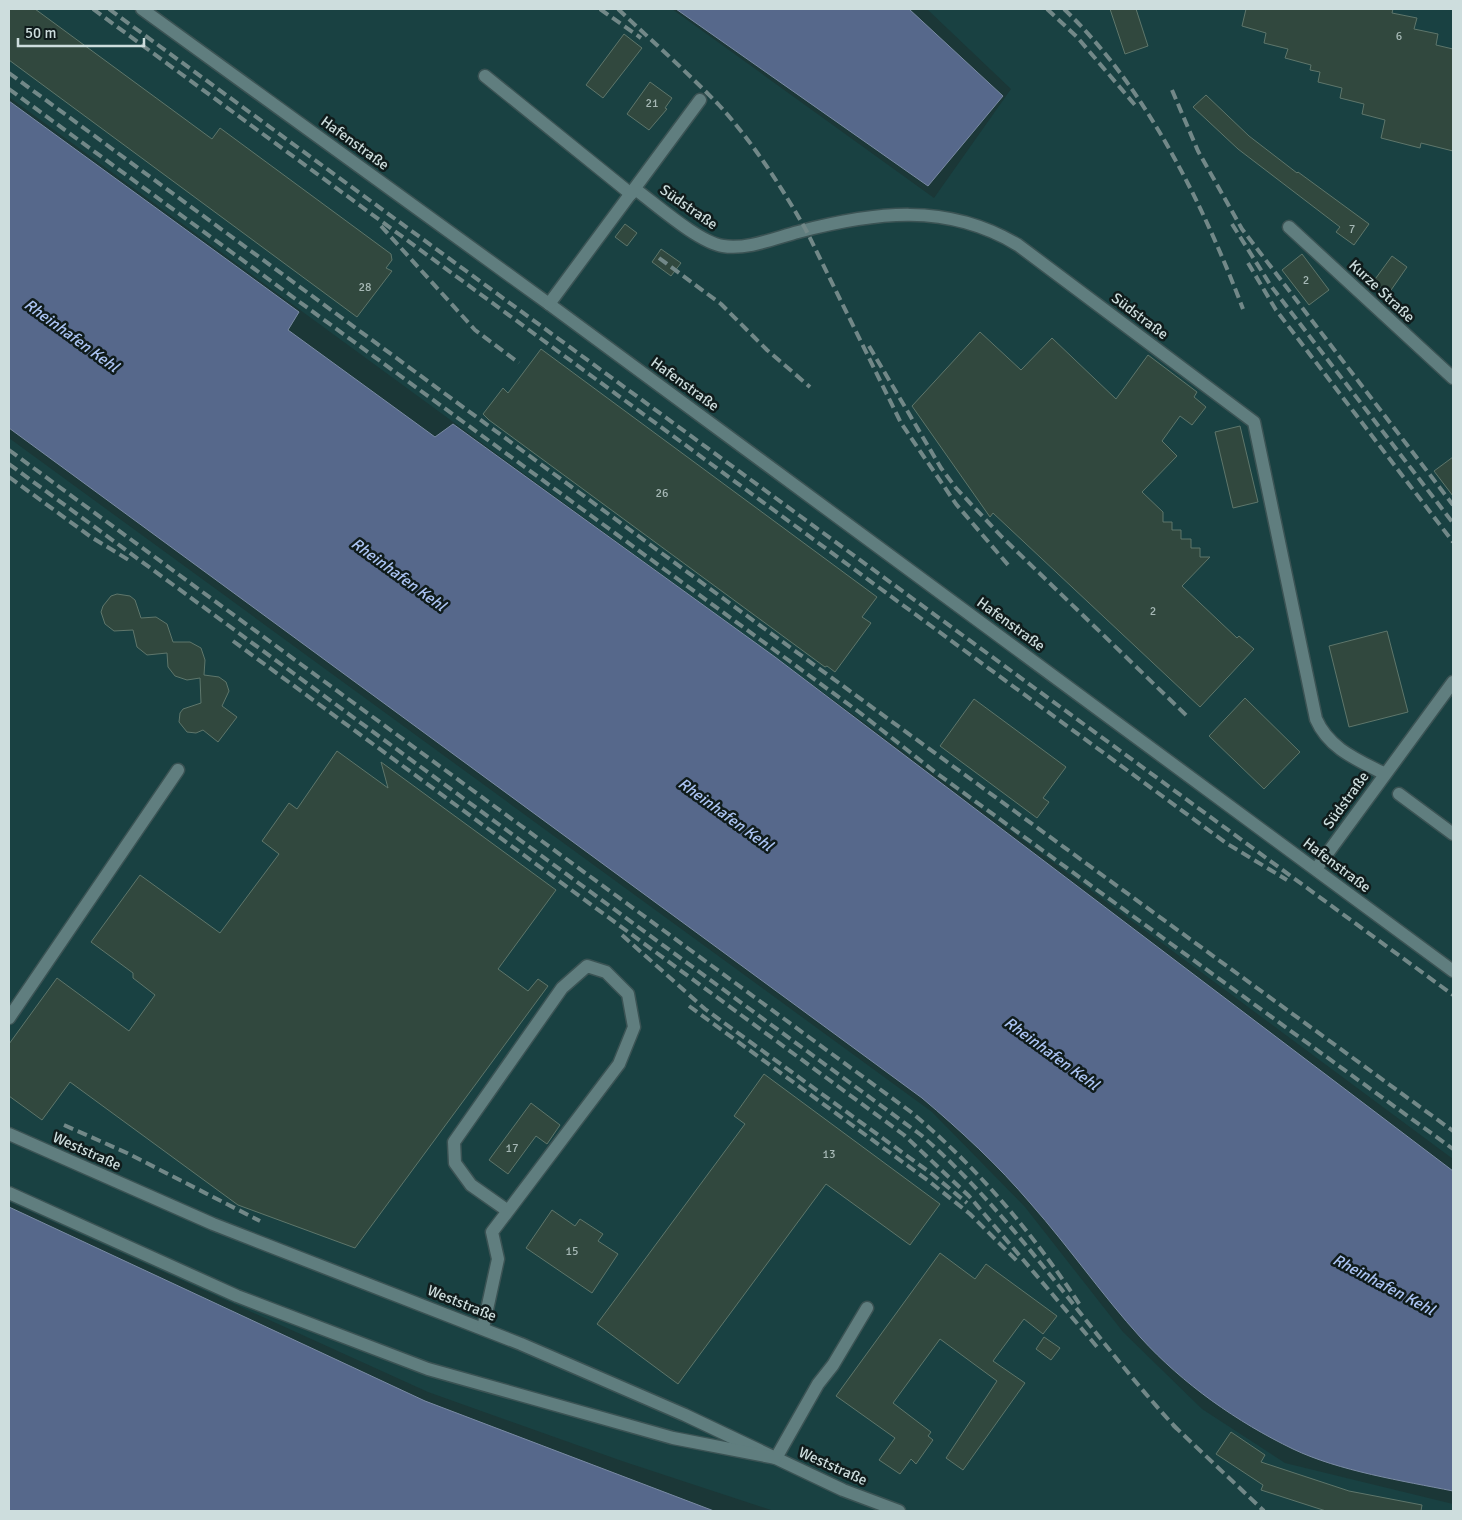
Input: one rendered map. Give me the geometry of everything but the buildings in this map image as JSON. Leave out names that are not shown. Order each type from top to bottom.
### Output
[{"type":"street","name":"Hafenstraße","points":[[142,9],[549,304],[1453,971]]},
{"type":"street","name":"Südstraße","points":[[485,76],[633,191],[705,240],[724,246],[748,245],[806,230],[895,214],[926,214],[983,227],[1018,245],[1254,422],[1316,719],[1320,729],[1335,745],[1348,755],[1386,774]]},
{"type":"street","points":[[549,304],[700,100]]},
{"type":"street","name":"Kurze Straße","points":[[1290,227],[1453,378]]},
{"type":"street","name":"Südstraße","points":[[1316,869],[1453,682]]},
{"type":"street","points":[[9,1018],[178,770]]},
{"type":"street","points":[[1399,794],[1453,834]]},
{"type":"street","points":[[483,1328],[498,1259],[492,1232],[508,1211],[619,1064],[634,1026],[628,994],[606,972],[587,966],[562,988],[454,1142],[455,1163],[471,1185],[508,1211]]},
{"type":"street","name":"Weststraße","points":[[9,1134],[214,1224],[483,1328],[685,1415],[843,1490],[899,1511]]},
{"type":"street","points":[[9,1193],[237,1296],[428,1368],[673,1438],[776,1458],[818,1384],[833,1365],[866,1308]]},
{"type":"shaded area","points":[[9,9],[672,9],[934,198],[1011,89],[927,9],[1453,9],[1453,1159],[895,745],[9,97]]},
{"type":"shaded area","points":[[9,438],[932,1112],[1025,1207],[1123,1332],[1202,1409],[1285,1463],[1453,1504],[1453,1511],[774,1511],[622,1461],[428,1392],[9,1202]]},
{"type":"water","points":[[676,9],[909,9],[1003,96],[928,186]]},
{"type":"water","name":"Rheinhafen Kehl","points":[[9,101],[299,312],[288,330],[435,437],[453,424],[775,657],[1453,1171],[1453,1491],[1351,1469],[1311,1457],[1252,1427],[1212,1401],[1157,1355],[1006,1176],[922,1098],[9,428]]},
{"type":"water","points":[[9,1207],[425,1401],[714,1511],[9,1511]]},
{"type":"railway","points":[[93,9],[1226,843],[1287,880]]},
{"type":"railway","points":[[109,9],[1453,995]]},
{"type":"railway","points":[[600,9],[641,38]]},
{"type":"railway","points":[[618,9],[718,104],[743,133],[765,164],[806,230],[901,423],[956,504],[1009,566]]},
{"type":"railway","points":[[1047,9],[1077,37],[1135,105]]},
{"type":"railway","points":[[1064,9],[1094,40],[1121,74],[1169,149],[1210,229],[1243,309]]},
{"type":"railway","points":[[9,73],[743,613],[1453,1131]]},
{"type":"railway","points":[[9,89],[859,712],[935,772],[1453,1149]]},
{"type":"railway","points":[[1172,90],[1198,151],[1242,229],[1453,505]]},
{"type":"railway","points":[[1232,224],[1271,286],[1453,523]]},
{"type":"railway","points":[[381,226],[475,330],[519,363]]},
{"type":"railway","points":[[659,258],[721,304],[767,350],[810,387]]},
{"type":"railway","points":[[1248,263],[1276,310],[1453,542]]},
{"type":"railway","points":[[869,346],[941,468],[956,488],[1002,537],[1189,718]]},
{"type":"railway","points":[[9,450],[911,1112],[936,1133],[1003,1202],[1043,1252],[1080,1305]]},
{"type":"railway","points":[[9,464],[921,1135],[957,1168],[990,1203],[1145,1393],[1177,1429]]},
{"type":"railway","points":[[9,477],[91,537],[132,562]]},
{"type":"railway","points":[[233,641],[904,1135],[969,1196],[1098,1348]]},
{"type":"railway","points":[[622,935],[705,1009],[932,1174],[967,1203]]},
{"type":"railway","points":[[689,1006],[930,1182],[970,1214],[1018,1262]]},
{"type":"railway","points":[[64,1125],[127,1153],[260,1221]]},
{"type":"railway","points":[[1173,1425],[1264,1511]]}]
